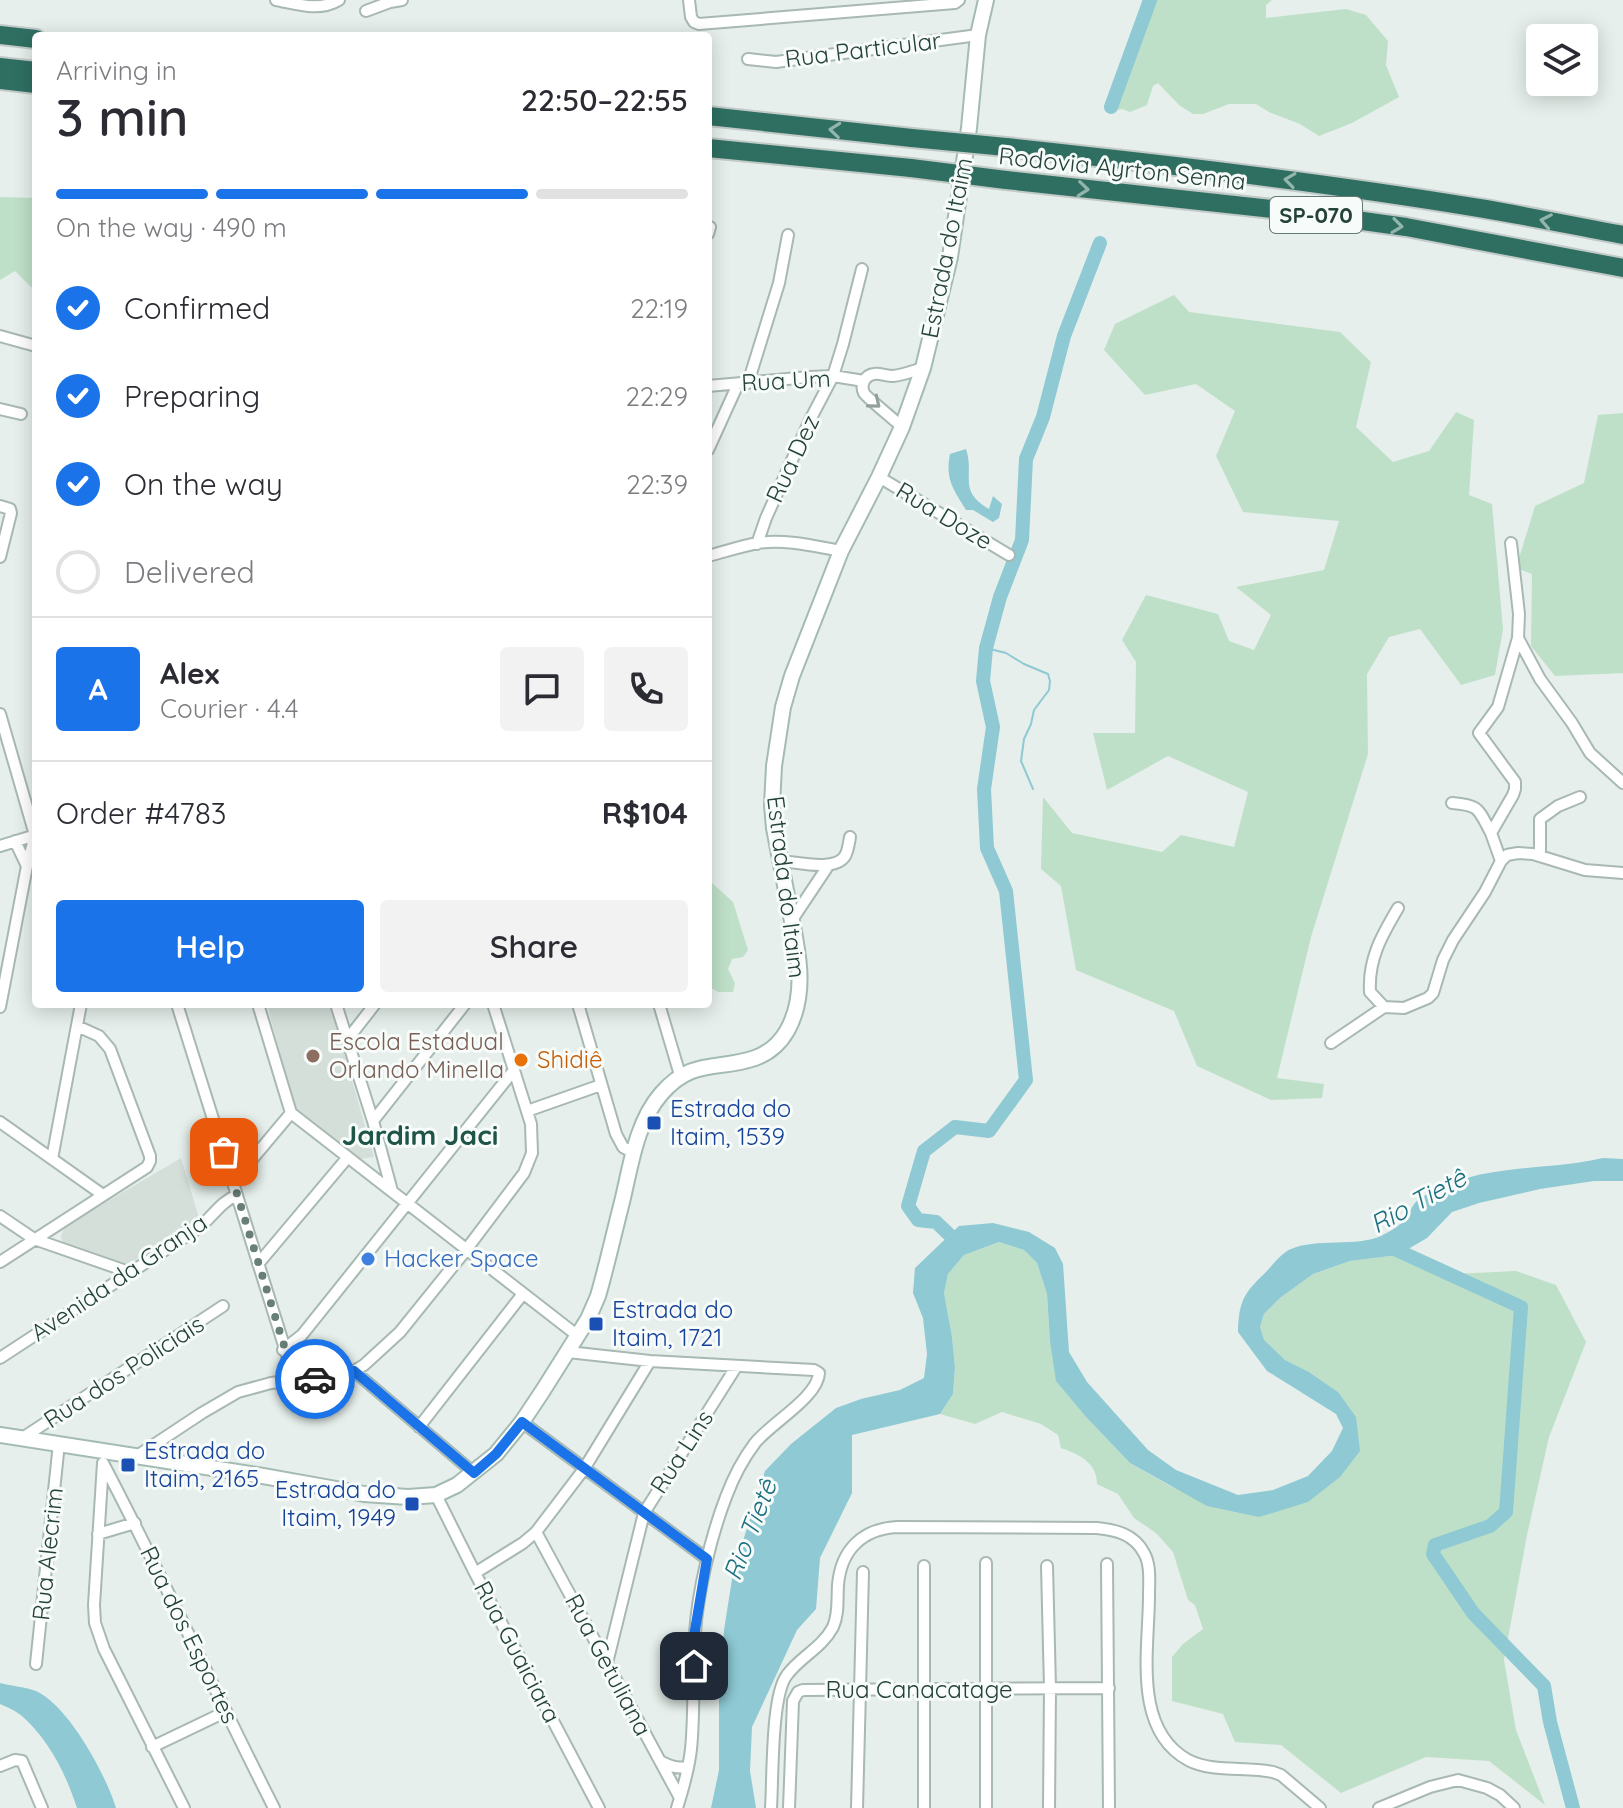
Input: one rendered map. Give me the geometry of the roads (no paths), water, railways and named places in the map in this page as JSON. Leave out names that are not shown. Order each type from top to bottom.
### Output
[{"type":"highway","points":[[0,35],[32,39]]},
{"type":"highway","points":[[0,67],[32,71]]},
{"type":"highway","points":[[0,80],[32,84]]},
{"type":"highway","name":"Rodovia Ayrton Senna","points":[[712,116],[1334,186],[1480,208],[1623,235]]},
{"type":"highway","name":"Rodovia Ayrton Senna","points":[[712,148],[1291,211],[1406,227],[1623,268]]},
{"type":"street","points":[[276,0],[301,6],[320,6],[339,0]]},
{"type":"street","points":[[366,11],[402,0]]},
{"type":"street","points":[[689,0],[691,17],[699,24],[955,3],[959,0]]},
{"type":"street","name":"Estrada do Itaim","points":[[680,1075],[698,1068],[759,1057],[778,1044],[797,1005],[799,966],[772,805],[783,707],[841,551],[902,427],[923,368],[950,257],[969,128],[978,35],[986,0]]},
{"type":"street","name":"Rua Particular","points":[[748,59],[776,62],[978,35]]},
{"type":"street","points":[[712,442],[743,383],[779,283],[788,235]]},
{"type":"street","name":"Rua Dez","points":[[757,544],[810,420],[833,376],[862,269]]},
{"type":"street","points":[[0,336],[32,345]]},
{"type":"street","name":"Rua Um","points":[[902,427],[867,397],[862,389],[864,381],[875,374],[901,375],[923,368]]},
{"type":"street","name":"Rua Um","points":[[712,386],[833,376],[864,381]]},
{"type":"street","points":[[0,409],[21,414]]},
{"type":"street","name":"Rua Doze","points":[[879,477],[1009,555]]},
{"type":"street","points":[[0,506],[10,509],[11,513],[0,557]]},
{"type":"street","points":[[712,555],[757,544],[795,542],[841,551]]},
{"type":"street","points":[[1491,833],[1513,795],[1515,782],[1479,733],[1498,707],[1518,638],[1519,614],[1511,543]]},
{"type":"street","points":[[1518,638],[1540,679],[1590,753],[1623,783]]},
{"type":"street","points":[[0,714],[32,822]]},
{"type":"street","points":[[1540,855],[1540,819],[1558,806],[1580,797]]},
{"type":"street","points":[[1452,803],[1476,808],[1491,833],[1501,861]]},
{"type":"street","points":[[0,846],[32,836]]},
{"type":"street","points":[[781,861],[828,866],[842,860],[850,837]]},
{"type":"street","points":[[15,841],[27,866]]},
{"type":"street","points":[[0,1007],[32,849]]},
{"type":"street","points":[[1331,1043],[1384,1007],[1404,1008],[1433,993],[1453,940],[1507,855],[1540,855],[1585,870],[1623,873]]},
{"type":"street","points":[[792,920],[828,866]]},
{"type":"street","points":[[1384,1007],[1370,992],[1369,985],[1374,952],[1398,908]]},
{"type":"street","points":[[52,1159],[80,1008]]},
{"type":"street","points":[[178,1008],[291,1368],[291,1381]]},
{"type":"street","points":[[259,1008],[291,1113],[578,1336]]},
{"type":"street","points":[[337,1008],[392,1191]]},
{"type":"street","points":[[347,1040],[372,1008]]},
{"type":"street","points":[[373,1121],[462,1008]]},
{"type":"street","points":[[137,1456],[238,1392],[271,1383],[316,1379],[354,1371],[377,1355],[400,1332],[466,1250],[510,1193],[532,1153],[527,1111],[494,1008]]},
{"type":"street","points":[[579,1008],[619,1141],[634,1153]]},
{"type":"street","points":[[0,1435],[59,1443],[103,1457],[137,1456],[364,1494],[408,1497],[436,1495],[449,1490],[496,1454],[522,1422],[588,1319],[598,1296],[640,1133],[651,1108],[680,1075],[660,1008]]},
{"type":"street","points":[[0,1262],[147,1167],[150,1161],[106,1042],[77,1026]]},
{"type":"street","points":[[283,1350],[302,1335],[514,1070]]},
{"type":"street","points":[[527,1111],[601,1085]]},
{"type":"street","points":[[233,1182],[291,1113]]},
{"type":"street","points":[[0,1122],[103,1195]]},
{"type":"street","points":[[258,1264],[348,1157]]},
{"type":"street","name":"Avenida da Granja","points":[[0,1358],[197,1229],[225,1202],[237,1195]]},
{"type":"street","points":[[0,1216],[34,1239],[129,1272]]},
{"type":"street","points":[[419,1427],[522,1295]]},
{"type":"street","name":"Rua dos Policiais","points":[[24,1437],[223,1306]]},
{"type":"street","points":[[568,1352],[650,1361],[814,1370],[819,1373],[809,1395],[770,1427],[755,1444],[741,1464],[726,1496],[707,1559],[695,1630],[691,1750],[679,1803]]},
{"type":"street","points":[[475,1573],[536,1532],[584,1469],[650,1361]]},
{"type":"street","name":"Rua Lins","points":[[607,1663],[644,1513],[736,1367]]},
{"type":"street","points":[[354,1371],[474,1473]]},
{"type":"street","points":[[522,1422],[707,1559]]},
{"type":"street","name":"Rua Alecrim","points":[[36,1664],[59,1443]]},
{"type":"street","points":[[103,1457],[95,1623],[104,1649],[184,1808]]},
{"type":"street","name":"Rua dos Esportes","points":[[103,1457],[274,1808]]},
{"type":"street","name":"Rua Guaiciara","points":[[436,1495],[599,1808]]},
{"type":"street","points":[[98,1534],[135,1523]]},
{"type":"street","points":[[771,1808],[780,1687],[787,1675],[814,1651],[833,1628],[837,1617],[841,1569],[847,1555],[868,1533],[897,1527],[1097,1528],[1125,1534],[1139,1546],[1147,1562],[1147,1680],[1152,1716],[1162,1738],[1186,1759],[1199,1764],[1281,1775],[1320,1808]]},
{"type":"street","name":"Rua Getuliana","points":[[536,1532],[660,1761],[679,1803]]},
{"type":"street","points":[[986,1563],[986,1808]]},
{"type":"street","points":[[1107,1564],[1109,1808]]},
{"type":"street","points":[[924,1566],[924,1808]]},
{"type":"street","points":[[1047,1566],[1049,1808]]},
{"type":"street","points":[[857,1808],[863,1572]]},
{"type":"street","points":[[592,1635],[605,1638],[614,1635]]},
{"type":"street","name":"Rua Canacatage","points":[[789,1808],[793,1701],[796,1694],[803,1690],[1109,1688]]},
{"type":"street","points":[[152,1747],[225,1712]]},
{"type":"street","points":[[0,1766],[19,1761],[42,1808]]},
{"type":"street","points":[[660,1761],[670,1766],[687,1767]]},
{"type":"street","points":[[1379,1808],[1430,1787],[1458,1780],[1487,1788],[1514,1808]]},
{"type":"water","points":[[966,449],[973,495],[989,509],[993,496],[1002,504],[999,518],[993,522],[973,510],[966,510],[951,484],[950,454]]},
{"type":"water","name":"Rio Tietê","points":[[1603,1158],[1623,1159],[1623,1181],[1594,1181],[1540,1189],[1452,1212],[1427,1238],[1398,1255],[1350,1261],[1313,1274],[1264,1314],[1260,1327],[1264,1340],[1285,1360],[1338,1392],[1356,1417],[1360,1451],[1340,1477],[1308,1502],[1259,1517],[1207,1506],[1130,1463],[1056,1381],[1047,1294],[1037,1263],[1024,1250],[999,1242],[964,1255],[948,1274],[944,1293],[955,1368],[953,1394],[940,1414],[852,1435],[852,1493],[820,1558],[816,1609],[797,1630],[752,1727],[750,1771],[756,1808],[711,1808],[719,1770],[719,1701],[724,1630],[733,1573],[765,1471],[791,1444],[836,1408],[900,1390],[924,1378],[927,1354],[923,1318],[913,1293],[915,1268],[959,1226],[993,1223],[1029,1232],[1055,1248],[1063,1264],[1069,1352],[1087,1382],[1148,1450],[1176,1470],[1238,1495],[1273,1490],[1308,1476],[1332,1451],[1343,1428],[1336,1414],[1267,1371],[1238,1332],[1241,1306],[1247,1293],[1280,1257],[1301,1246],[1381,1236],[1404,1221],[1420,1199],[1456,1181],[1497,1171]]},
{"type":"water","points":[[0,1683],[36,1691],[61,1711],[95,1760],[116,1808],[77,1808],[62,1770],[32,1725],[0,1704]]},
{"type":"waterway","points":[[1111,107],[1150,0]]},
{"type":"waterway","points":[[956,1241],[936,1222],[918,1220],[908,1206],[924,1151],[955,1127],[989,1131],[1026,1080],[1006,891],[987,848],[984,789],[993,727],[983,681],[986,648],[1000,597],[1022,540],[1026,459],[1043,417],[1064,336],[1100,243]]},
{"type":"waterway","points":[[986,648],[1006,653],[1048,674],[1049,690],[1034,710],[1024,739],[1021,761],[1033,789]]},
{"type":"waterway","name":"Rio Tietê","points":[[1390,1247],[1521,1307],[1506,1512],[1490,1526],[1435,1545],[1433,1554],[1473,1613],[1544,1686],[1550,1722],[1573,1808]]},
{"type":"place","name":"Escola Estadual Orlando Minella","points":[[313,1056]]},
{"type":"place","name":"Shidiê","points":[[521,1060]]},
{"type":"place","name":"Estrada do Itaim, 1539","points":[[654,1123]]},
{"type":"place","name":"Hacker Space","points":[[368,1259]]},
{"type":"place","name":"Estrada do Itaim, 1721","points":[[596,1324]]},
{"type":"place","name":"Estrada do Itaim, 2165","points":[[128,1465]]},
{"type":"place","name":"Estrada do Itaim, 1949","points":[[412,1504]]},
{"type":"district","name":"Jardim Jaci","points":[[420,1135]]}]
